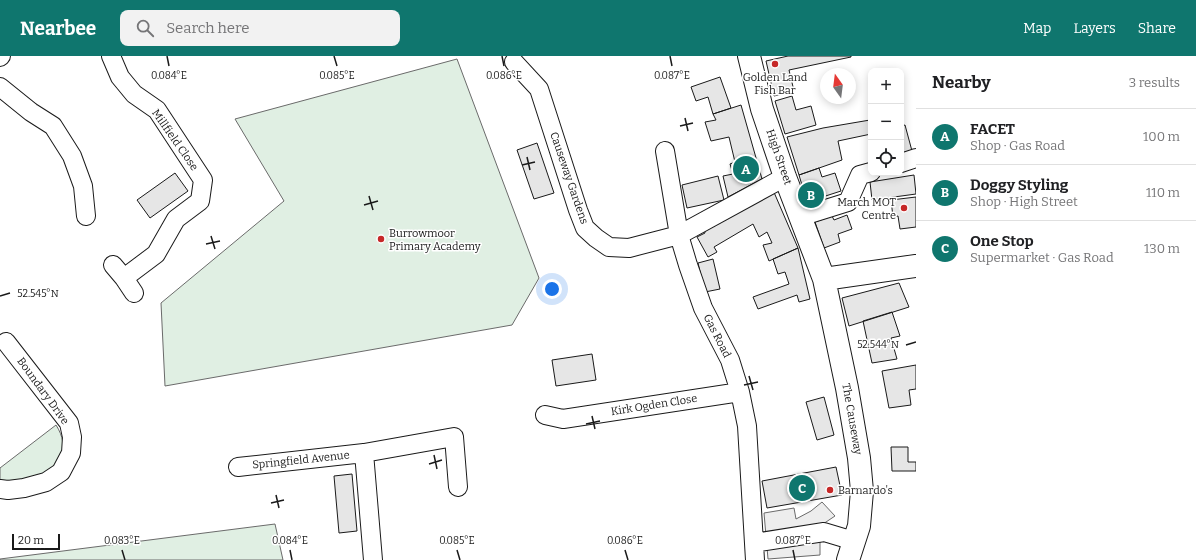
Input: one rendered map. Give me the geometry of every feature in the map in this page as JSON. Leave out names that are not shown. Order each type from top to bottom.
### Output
[{"type":"main road","name":"High Street","points":[[749,56],[762,109],[785,177],[824,279]]},
{"type":"main road","points":[[824,279],[916,266]]},
{"type":"main road","name":"The Causeway","points":[[824,279],[847,388],[859,458],[862,491],[858,526],[851,551]]},
{"type":"street","name":"Millfield Close","points":[[111,56],[120,77],[134,94],[157,110],[203,180],[200,201],[176,219],[156,254],[119,271],[134,293]]},
{"type":"street","name":"Causeway Gardens","points":[[514,62],[538,90],[585,228],[609,247],[629,248],[679,235]]},
{"type":"street","points":[[0,87],[31,112],[53,126],[72,156],[83,186],[86,216]]},
{"type":"street","name":"Gas Road","points":[[665,150],[679,235],[688,265],[703,308],[730,360],[740,392],[747,426],[754,552]]},
{"type":"street","points":[[904,162],[916,158]]},
{"type":"street","points":[[800,217],[848,202],[860,175],[868,173]]},
{"type":"street","points":[[679,235],[785,177]]},
{"type":"street","name":"Boundary Drive","points":[[0,489],[8,490],[24,488],[46,482],[61,472],[71,453],[72,438],[69,423],[6,342]]},
{"type":"street","name":"Kirk Ogden Close","points":[[545,415],[563,420],[740,392]]},
{"type":"street","name":"Springfield Avenue","points":[[238,467],[364,453],[454,437],[458,487]]},
{"type":"street","name":"Springfield Avenue","points":[[364,453],[373,560]]},
{"type":"street","points":[[754,552],[824,532],[851,551]]},
{"type":"green space","name":"Burrowmoor Primary Academy","points":[[457,59],[539,278],[512,325],[165,386],[161,303],[284,201],[235,119]]},
{"type":"green space","points":[[56,425],[62,438],[63,447],[55,469],[44,475],[29,479],[12,481],[0,480],[0,468]]},
{"type":"green space","points":[[275,524],[283,560],[0,560],[0,559]]},
{"type":"shaded area","points":[[822,502],[835,516],[823,524],[820,542],[820,555],[768,559],[764,513],[794,508],[796,519],[811,511]]},
{"type":"building","points":[[788,56],[851,57],[789,70],[794,91],[774,96],[766,61]]},
{"type":"building","points":[[720,77],[731,108],[713,114],[708,97],[696,101],[691,87]]},
{"type":"building","points":[[792,96],[796,110],[811,106],[816,125],[785,134],[775,101]]},
{"type":"building","points":[[741,105],[762,179],[728,197],[723,176],[733,174],[730,164],[735,162],[729,137],[711,141],[705,122],[716,120],[713,114]]},
{"type":"building","points":[[868,120],[868,135],[838,141],[842,160],[799,175],[787,137],[823,128]]},
{"type":"building","points":[[904,125],[912,151],[904,153],[904,140]]},
{"type":"building","points":[[537,143],[554,193],[534,199],[517,150]]},
{"type":"building","points":[[819,168],[822,177],[835,173],[841,191],[807,202],[799,175]]},
{"type":"building","points":[[175,173],[188,191],[150,218],[137,200]]},
{"type":"building","points":[[914,175],[916,194],[872,200],[870,182]]},
{"type":"building","points":[[718,176],[724,200],[687,208],[682,185]]},
{"type":"building","points":[[773,190],[798,248],[769,261],[763,245],[772,243],[767,232],[759,237],[753,224],[714,247],[717,252],[708,257],[697,237],[705,233],[704,227]]},
{"type":"building","name":"March MOT Centre","points":[[916,197],[916,227],[900,229],[898,216],[893,217],[891,200]]},
{"type":"building","points":[[847,215],[852,229],[838,234],[840,242],[824,248],[815,222],[832,216],[834,220]]},
{"type":"building","points":[[798,248],[810,299],[799,302],[797,295],[758,309],[753,297],[789,284],[785,272],[778,274],[773,259]]},
{"type":"building","points":[[713,259],[720,289],[705,292],[698,263]]},
{"type":"building","points":[[899,283],[909,307],[849,326],[842,298]]},
{"type":"building","points":[[892,312],[900,336],[891,338],[897,359],[872,363],[863,321]]},
{"type":"building","points":[[592,354],[596,380],[556,386],[552,360]]},
{"type":"building","points":[[916,365],[916,389],[909,390],[911,405],[889,408],[882,371]]},
{"type":"building","points":[[824,397],[834,435],[817,440],[806,402]]},
{"type":"building","points":[[891,447],[908,447],[908,462],[916,462],[916,471],[892,471]]},
{"type":"building","points":[[836,467],[842,495],[767,508],[762,481]]},
{"type":"building","points":[[352,474],[357,531],[339,533],[334,476]]},
{"type":"place","name":"Golden Land Fish Bar","points":[[775,64]]},
{"type":"place","name":"FACET","points":[[746,169]]},
{"type":"place","name":"Doggy Styling","points":[[811,195]]},
{"type":"place","name":"March MOT Centre","points":[[904,208]]},
{"type":"place","name":"Burrowmoor Primary Academy","points":[[381,239]]},
{"type":"place","name":"One Stop","points":[[802,488]]},
{"type":"place","name":"Barnardo's","points":[[830,490]]}]
